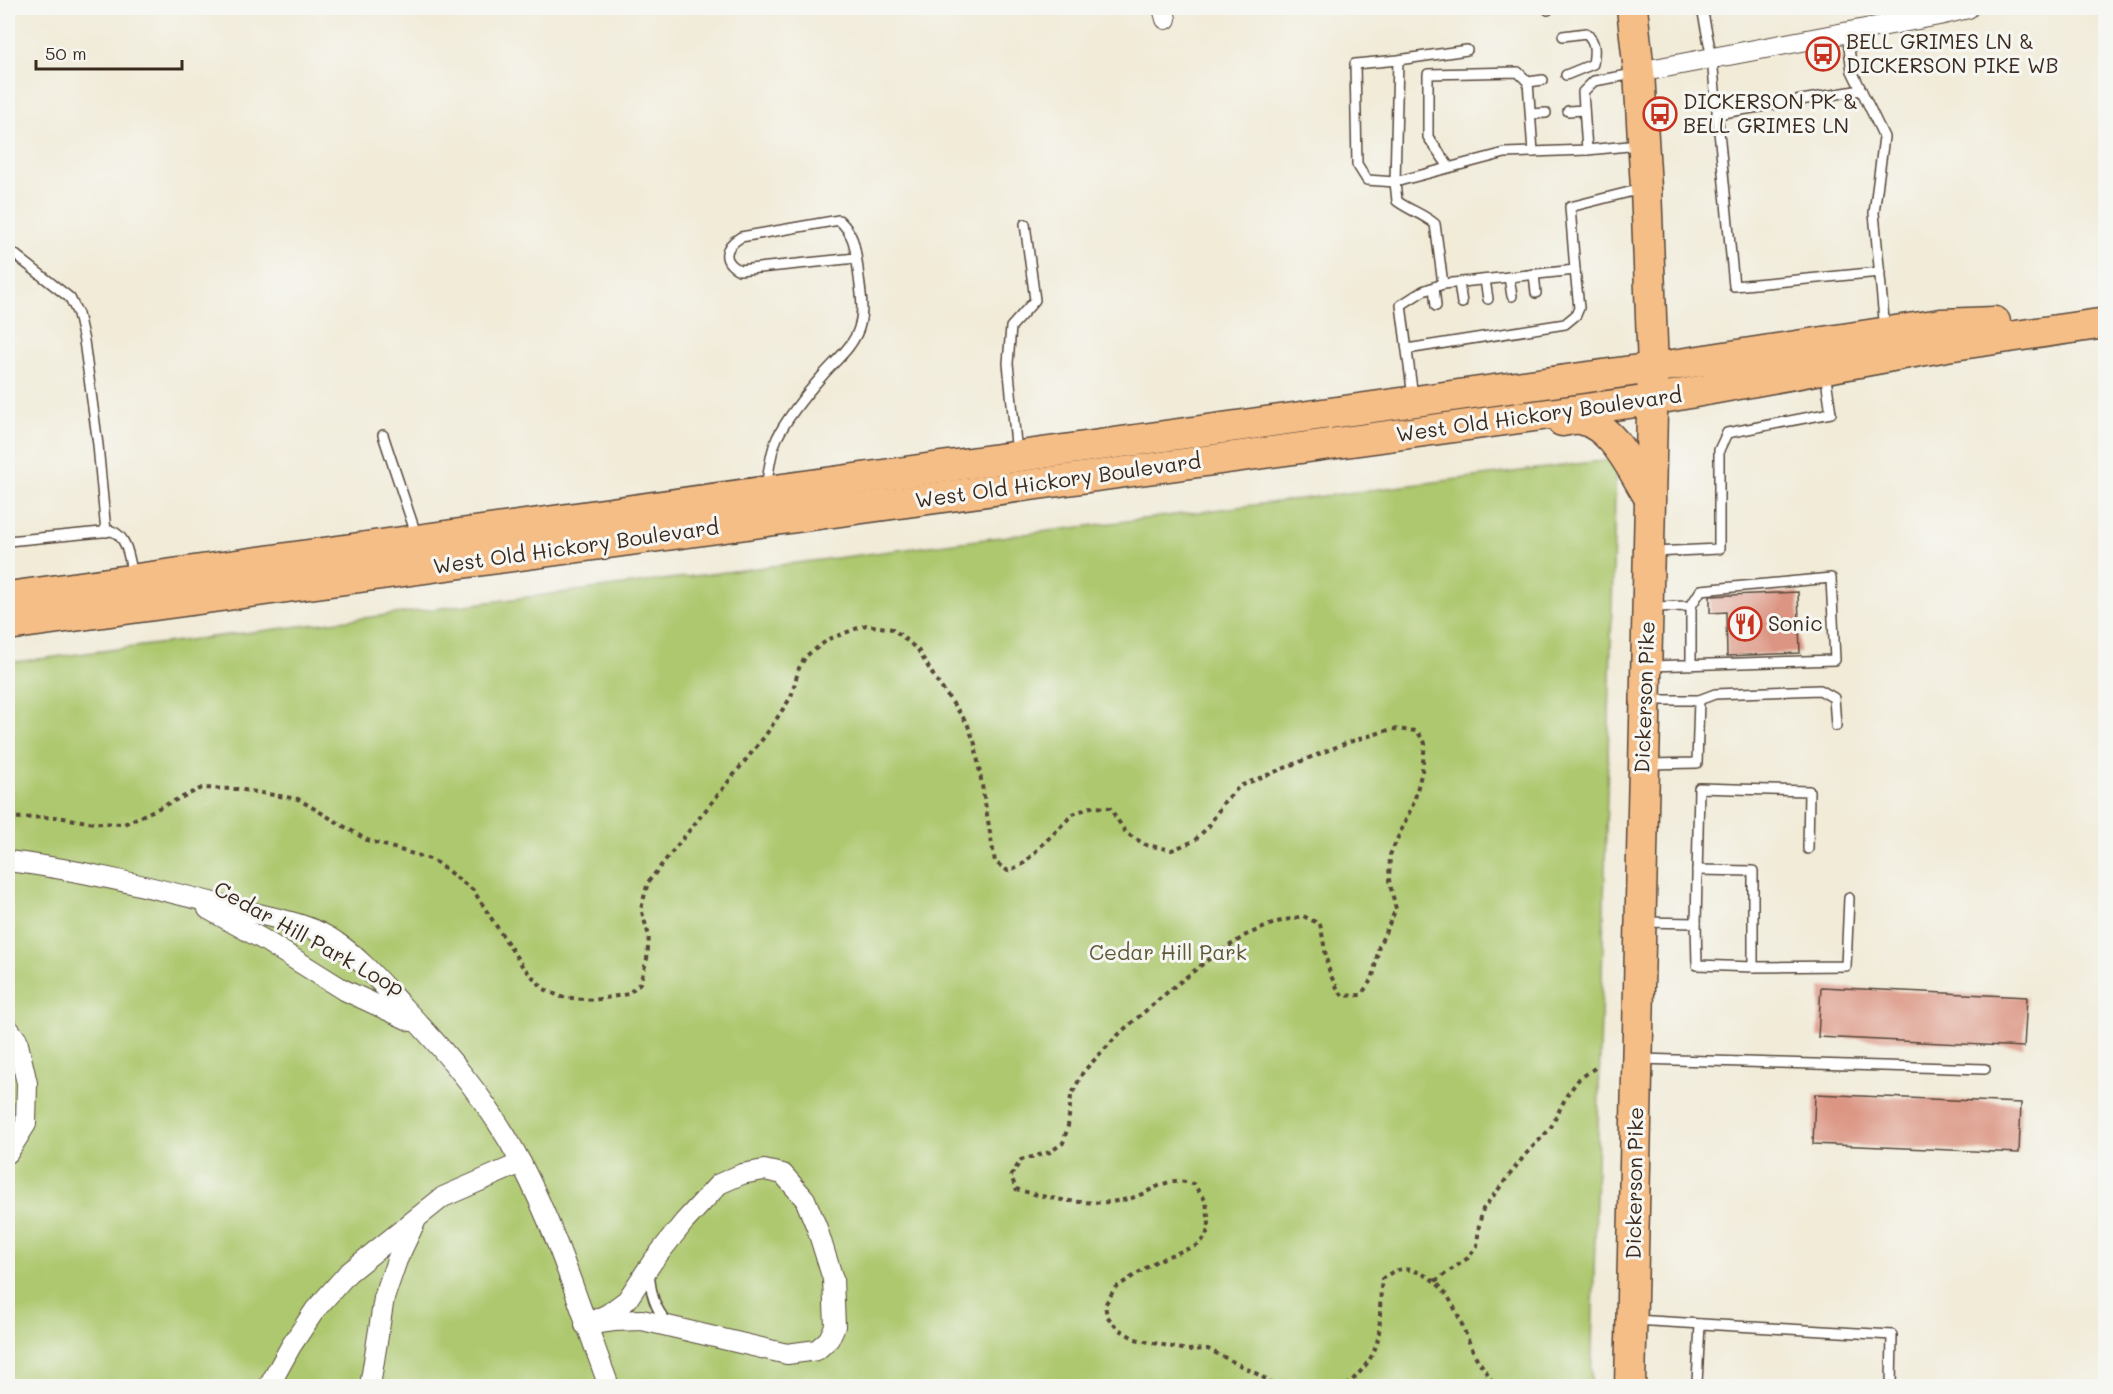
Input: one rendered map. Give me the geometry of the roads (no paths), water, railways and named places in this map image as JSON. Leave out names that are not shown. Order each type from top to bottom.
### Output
[{"type":"main road","name":"Dickerson Pike","points":[[1630,1386],[1653,368],[1646,188],[1639,72],[1632,8]]},
{"type":"main road","name":"West Old Hickory Boulevard","points":[[8,597],[136,593],[764,506],[1017,456],[1653,368],[1941,324],[2106,317]]},
{"type":"main road","name":"West Old Hickory Boulevard","points":[[8,624],[136,593],[418,539],[764,506],[1432,430],[1651,400],[1947,346],[2106,323]]},
{"type":"main road","points":[[1432,430],[1450,436],[1579,418],[1597,426],[1615,444],[1649,497]]},
{"type":"street","points":[[1639,72],[1847,33],[1943,11],[1968,8]]},
{"type":"street","name":"Cedar Hill Park Loop","points":[[8,861],[48,866],[174,893],[293,923],[316,931],[336,942],[358,961],[448,1056],[488,1107],[521,1163],[547,1218],[609,1386]]},
{"type":"street","name":"Cedar Hill Park Loop","points":[[174,893],[264,940],[342,989],[421,1026]]},
{"type":"street","points":[[8,1028],[17,1040],[27,1083],[26,1124],[8,1153]]},
{"type":"street","points":[[270,1386],[291,1346],[315,1310],[348,1273],[443,1197],[521,1163]]},
{"type":"street","points":[[764,1170],[783,1174],[805,1199],[833,1279],[835,1326],[829,1339],[817,1350],[787,1354],[642,1320],[614,1320],[585,1324],[608,1314],[627,1300],[684,1222],[719,1184],[742,1174],[764,1170]]},
{"type":"street","points":[[370,1386],[384,1298],[397,1260],[417,1218]]},
{"type":"lane","points":[[1702,8],[1712,58],[1734,286],[1880,272]]},
{"type":"lane","points":[[1563,36],[1586,33],[1593,39],[1595,51],[1593,64],[1566,75]]},
{"type":"lane","points":[[1847,33],[1852,71],[1884,137],[1874,213],[1886,332]]},
{"type":"lane","points":[[1467,50],[1355,64],[1357,164],[1367,180],[1395,182],[1505,153],[1642,145]]},
{"type":"lane","points":[[1398,60],[1395,182],[1397,201],[1426,217],[1435,225],[1439,286],[1436,306]]},
{"type":"lane","points":[[1449,166],[1428,137],[1428,74],[1518,72],[1528,82],[1533,153]]},
{"type":"lane","points":[[1587,150],[1583,92],[1594,81],[1639,72]]},
{"type":"lane","points":[[1528,82],[1543,80]]},
{"type":"lane","points":[[1717,114],[1861,90]]},
{"type":"lane","points":[[1568,111],[1584,110]]},
{"type":"lane","points":[[1531,114],[1546,113]]},
{"type":"lane","points":[[1407,349],[1442,344],[1467,334],[1493,335],[1517,327],[1541,323],[1565,324],[1579,308],[1570,207],[1646,188]]},
{"type":"lane","points":[[764,506],[772,454],[777,438],[820,378],[852,343],[859,328],[863,308],[856,258],[853,238],[839,220],[741,237],[732,242],[728,249],[727,258],[731,265],[740,270],[856,258]]},
{"type":"lane","points":[[1017,456],[1008,363],[1011,327],[1035,300],[1025,224]]},
{"type":"lane","points":[[8,249],[70,298],[78,314],[84,341],[98,445],[106,532]]},
{"type":"lane","points":[[1414,402],[1401,305],[1423,291],[1439,286],[1575,270]]},
{"type":"lane","points":[[1533,274],[1536,293]]},
{"type":"lane","points":[[1509,277],[1512,296]]},
{"type":"lane","points":[[1485,280],[1488,299]]},
{"type":"lane","points":[[1459,283],[1462,303]]},
{"type":"lane","points":[[1491,325],[1493,335]]},
{"type":"lane","points":[[1440,332],[1442,344]]},
{"type":"lane","points":[[1648,552],[1719,549],[1719,450],[1727,433],[1831,413],[1824,368]]},
{"type":"lane","points":[[383,435],[418,539]]},
{"type":"lane","points":[[8,541],[106,532],[120,534],[124,540],[136,593]]},
{"type":"lane","points":[[1645,667],[1835,660],[1831,578],[1701,590],[1691,606],[1691,665]]},
{"type":"lane","points":[[1648,607],[1691,606]]},
{"type":"lane","points":[[1645,700],[1699,700],[1714,694],[1820,690],[1834,698],[1836,726]]},
{"type":"lane","points":[[1643,764],[1696,763],[1699,700]]},
{"type":"lane","points":[[1808,849],[1809,791],[1699,788],[1697,964],[1753,967],[1846,966],[1849,898]]},
{"type":"lane","points":[[1697,870],[1753,871],[1753,967]]},
{"type":"lane","points":[[1641,922],[1696,923]]},
{"type":"lane","points":[[1638,1059],[1985,1069]]},
{"type":"lane","points":[[649,1268],[653,1302],[659,1313],[672,1327]]},
{"type":"lane","points":[[1632,1320],[1892,1335],[1891,1386]]},
{"type":"lane","points":[[1697,1383],[1701,1324]]},
{"type":"place","name":"BELL GRIMES LN & DICKERSON PIKE WB","points":[[1823,54]]},
{"type":"place","name":"DICKERSON PK & BELL GRIMES LN","points":[[1660,114]]},
{"type":"place","name":"Sonic","points":[[1745,624]]},
{"type":"park label","name":"Cedar Hill Park","points":[[1168,953]]}]
